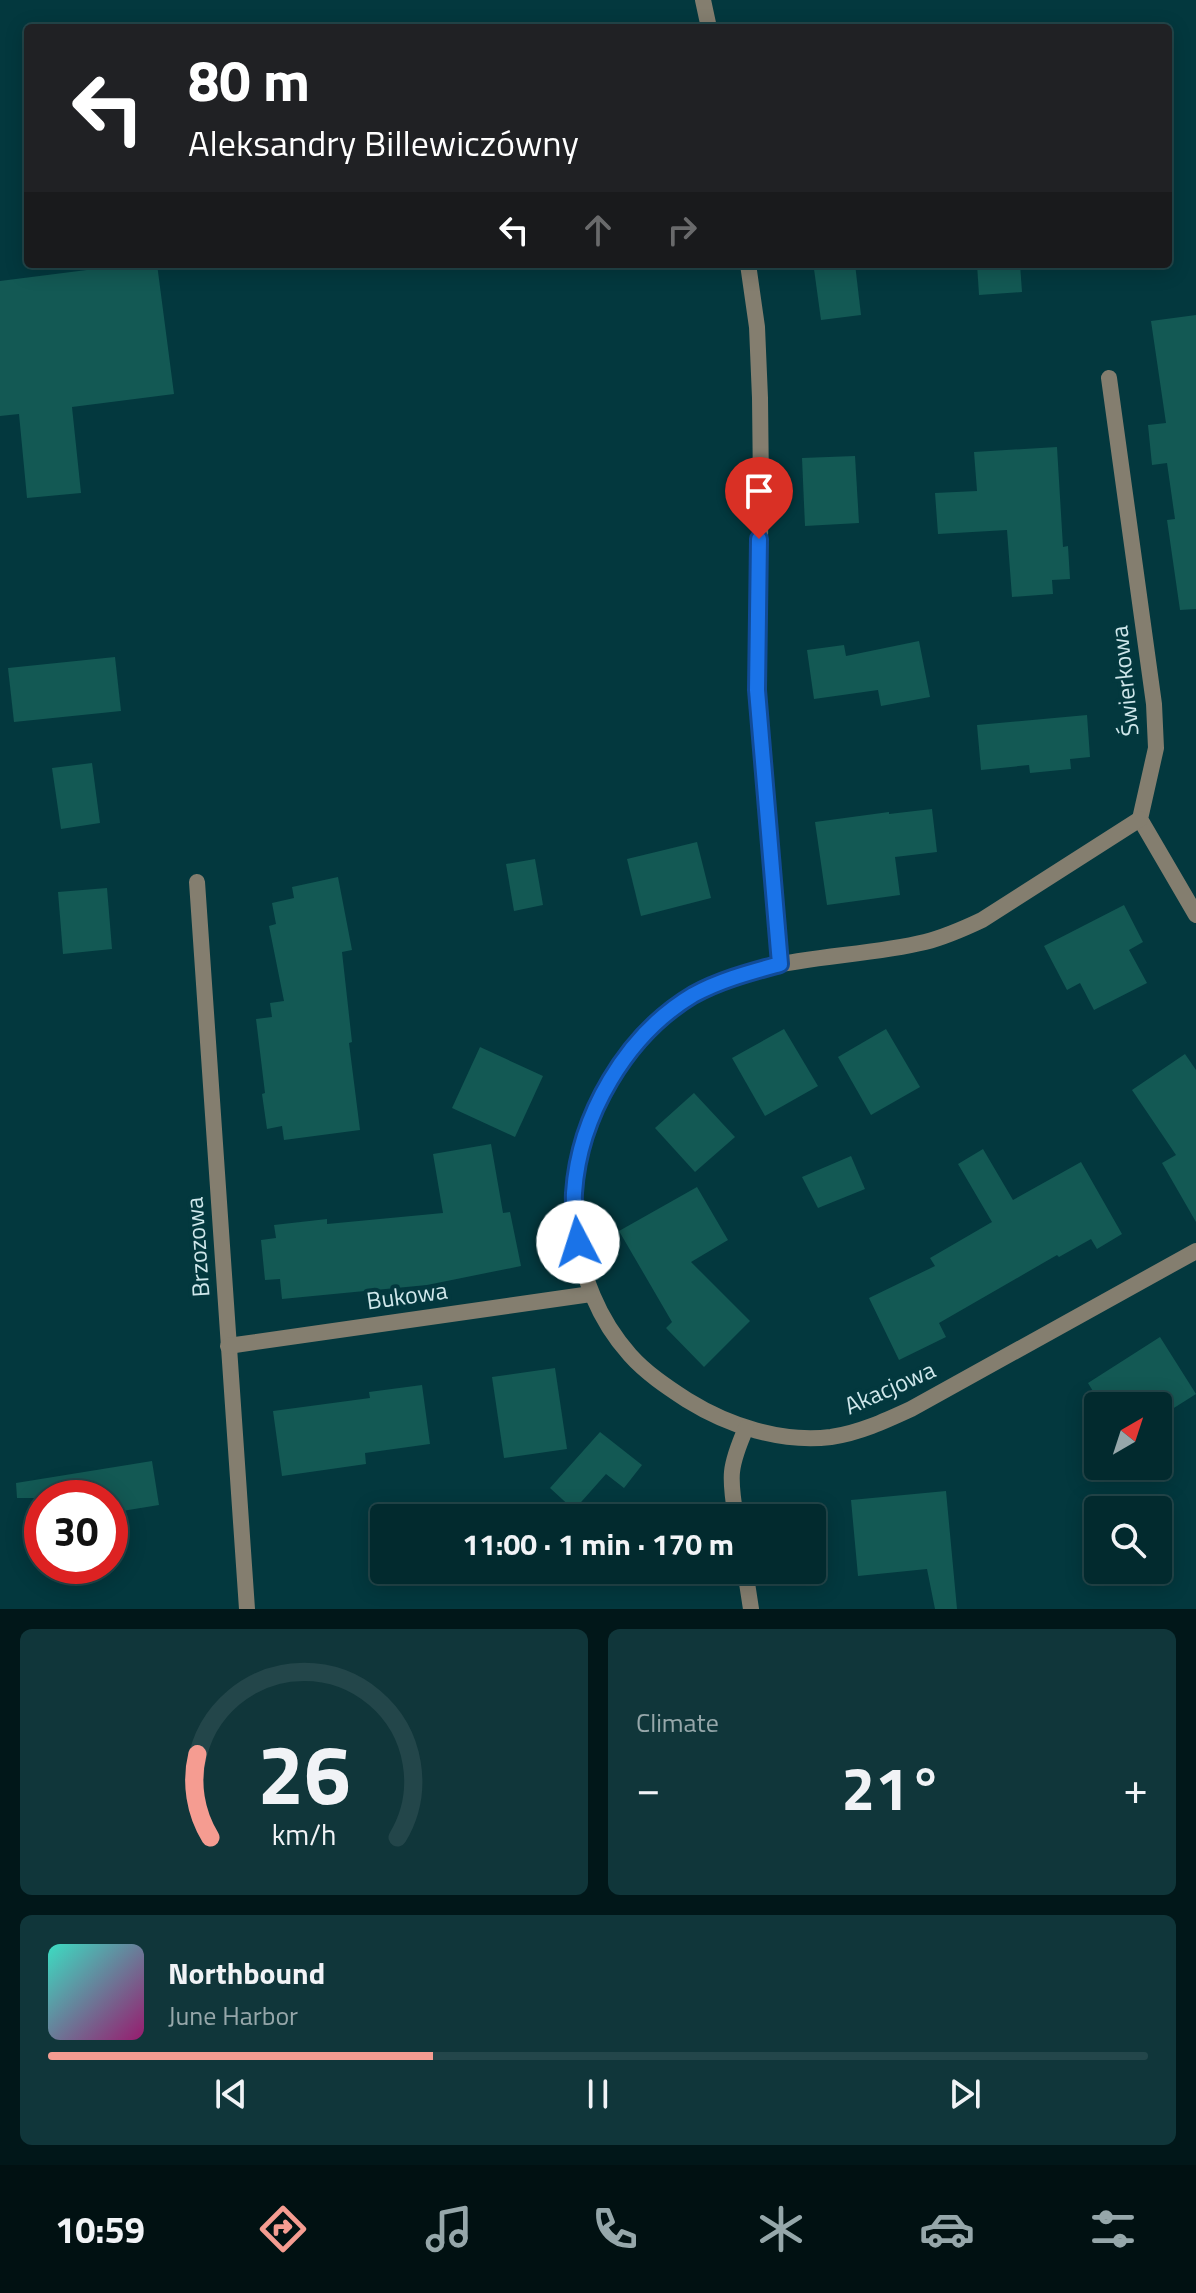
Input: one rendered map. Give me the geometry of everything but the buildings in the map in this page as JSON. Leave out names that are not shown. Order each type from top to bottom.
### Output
[{"type":"street","points":[[703,0],[708,24]]},
{"type":"street","points":[[749,268],[757,327],[760,398],[757,690],[780,964]]},
{"type":"street","name":"Świerkowa","points":[[1109,378],[1154,704],[1156,748],[1140,819]]},
{"type":"street","points":[[1140,819],[1196,915]]},
{"type":"street","name":"Akacjowa","points":[[1140,819],[982,920],[954,933],[923,942],[780,964],[714,985],[685,1001],[652,1028],[630,1053],[603,1090],[590,1117],[574,1193],[578,1242],[591,1294],[610,1329],[630,1355],[655,1378],[723,1420],[771,1434],[801,1437],[829,1437],[879,1424],[911,1409],[1196,1251]]},
{"type":"street","name":"Brzozowa","points":[[197,882],[247,1609]]},
{"type":"street","name":"Bukowa","points":[[228,1346],[591,1294]]},
{"type":"street","points":[[733,1504],[730,1486],[732,1467],[746,1428]]},
{"type":"street","points":[[747,1584],[751,1609]]},
{"type":"route","points":[[578,1242],[574,1193],[590,1117],[603,1090],[652,1028],[677,1007],[714,985],[780,964],[757,690],[759,539]]}]
